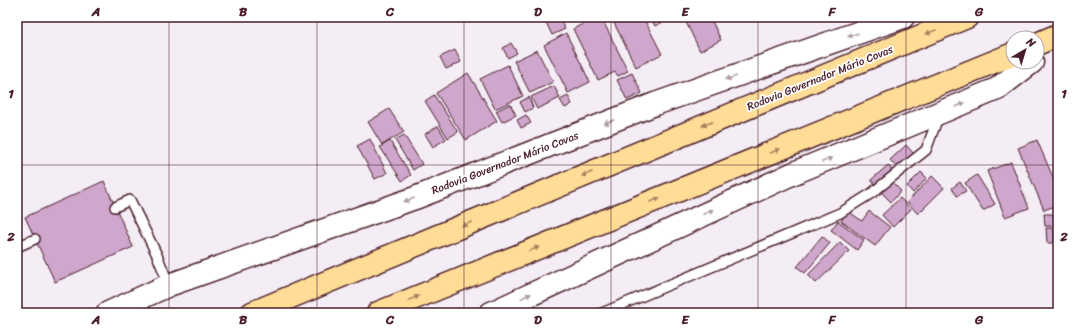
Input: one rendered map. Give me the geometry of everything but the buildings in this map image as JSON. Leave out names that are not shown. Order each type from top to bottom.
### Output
[{"type":"highway","name":"Rodovia Governador Mário Covas","points":[[252,313],[967,17]]},
{"type":"highway","points":[[1045,41],[1058,35]]},
{"type":"highway","points":[[378,313],[1005,57]]},
{"type":"main road","name":"Rodovia Governador Mário Covas","points":[[108,313],[169,285],[415,198],[655,104],[903,17]]},
{"type":"main road","points":[[1045,52],[1058,43]]},
{"type":"main road","points":[[491,313],[794,173],[940,114],[996,89],[1021,70]]},
{"type":"lane","points":[[602,313],[840,213],[872,193],[926,150],[940,114]]},
{"type":"lane","points":[[115,207],[130,200],[157,255],[169,285]]},
{"type":"lane","points":[[17,246],[35,239]]}]
